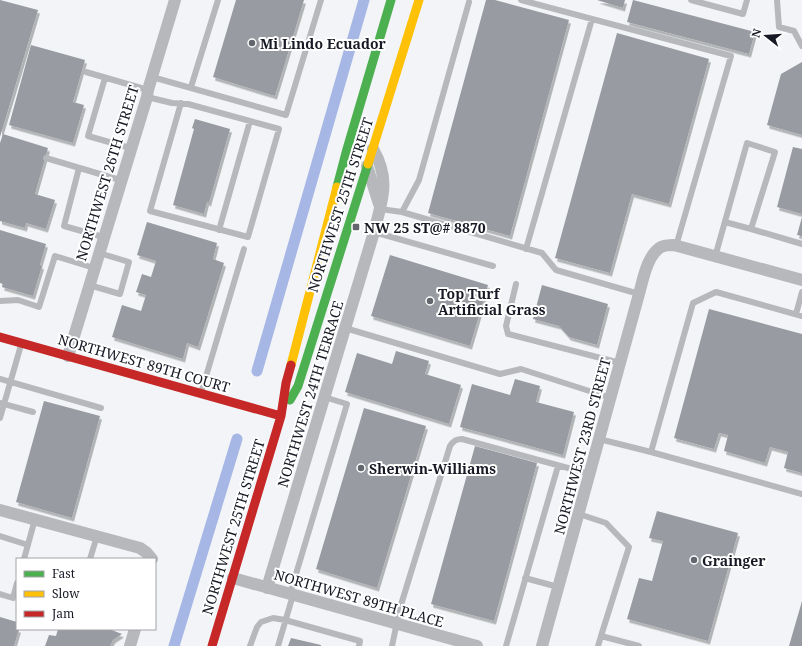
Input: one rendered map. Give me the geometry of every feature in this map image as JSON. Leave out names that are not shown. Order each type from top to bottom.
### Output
[{"type":"main road","name":"NORTHWEST 25TH STREET","points":[[212,646],[281,416],[286,383],[356,118],[391,0]]},
{"type":"main road","name":"NORTHWEST 25TH STREET","points":[[281,416],[298,386],[367,166],[365,145],[419,0]]},
{"type":"main road","points":[[356,118],[365,145]]},
{"type":"main road","name":"NORTHWEST 89TH COURT","points":[[0,337],[281,416]]},
{"type":"street","name":"NORTHWEST 26TH STREET","points":[[68,356],[175,0]]},
{"type":"street","name":"NORTHWEST 24TH TERRACE","points":[[267,588],[380,209],[384,177],[379,159],[365,145]]},
{"type":"street","name":"NORTHWEST 24TH TERRACE","points":[[367,166],[376,191],[380,209]]},
{"type":"street","name":"NORTHWEST 23RD STREET","points":[[542,646],[648,266],[652,256],[662,247],[667,245],[676,246]]},
{"type":"street","points":[[676,246],[802,280]]},
{"type":"street","points":[[0,510],[142,549],[151,558]]},
{"type":"street","name":"NORTHWEST 89TH PLACE","points":[[233,578],[477,646]]},
{"type":"street","points":[[130,646],[135,630]]},
{"type":"lane","points":[[191,87],[218,0]]},
{"type":"lane","points":[[152,76],[286,115],[321,0]]},
{"type":"lane","points":[[521,0],[730,56],[676,246]]},
{"type":"lane","points":[[691,0],[742,14],[747,0]]},
{"type":"lane","points":[[777,0],[779,26],[794,31],[802,46]]},
{"type":"lane","points":[[402,212],[419,180],[469,2]]},
{"type":"lane","points":[[526,249],[592,19]]},
{"type":"lane","points":[[86,72],[172,103],[181,103],[188,104],[279,129],[248,237],[150,211],[181,103]]},
{"type":"lane","points":[[105,78],[88,136],[130,148]]},
{"type":"lane","points":[[219,230],[250,121]]},
{"type":"lane","points":[[715,257],[747,144],[775,152],[752,229]]},
{"type":"lane","points":[[46,158],[120,180]]},
{"type":"lane","points":[[79,168],[64,226],[103,237]]},
{"type":"lane","points":[[380,209],[402,212],[542,253],[556,270],[639,294]]},
{"type":"lane","points":[[724,222],[802,244]]},
{"type":"lane","points":[[374,232],[493,266]]},
{"type":"lane","points":[[201,393],[244,249]]},
{"type":"lane","points":[[89,285],[120,294],[129,262],[98,253]]},
{"type":"lane","points":[[0,301],[18,300],[39,307],[55,256],[94,268]]},
{"type":"lane","points":[[516,284],[506,326],[508,334],[620,363]]},
{"type":"lane","points":[[651,452],[693,303],[716,292],[799,315],[802,292]]},
{"type":"lane","points":[[345,328],[500,374],[521,369],[611,398]]},
{"type":"lane","points":[[0,418],[2,404],[11,382],[22,343]]},
{"type":"lane","points":[[0,379],[101,408]]},
{"type":"lane","points":[[278,646],[291,594],[346,404],[324,398]]},
{"type":"lane","points":[[2,404],[33,412]]},
{"type":"lane","points":[[392,646],[400,608],[452,442],[462,439],[590,474]]},
{"type":"lane","points":[[599,439],[802,494]]},
{"type":"lane","points":[[506,646],[558,466]]},
{"type":"lane","points":[[579,514],[606,523],[629,547],[598,646]]},
{"type":"lane","points":[[24,558],[35,519]]},
{"type":"lane","points":[[0,536],[28,545]]},
{"type":"lane","points":[[90,558],[97,536]]},
{"type":"lane","points":[[525,578],[558,587]]},
{"type":"lane","points":[[0,594],[12,598],[16,586]]},
{"type":"lane","points":[[250,646],[254,632],[261,622],[273,618],[360,641],[359,646]]},
{"type":"lane","points":[[601,636],[639,646]]},
{"type":"building","points":[[0,0],[38,10],[0,137]]},
{"type":"building","points":[[236,0],[304,0],[275,96],[213,77]]},
{"type":"building","points":[[486,0],[495,0],[569,20],[510,236],[428,213]]},
{"type":"building","points":[[597,0],[625,0],[623,8]]},
{"type":"building","points":[[633,0],[755,32],[749,54],[627,22]]},
{"type":"building","points":[[617,33],[709,59],[669,204],[632,194],[610,273],[555,258]]},
{"type":"building","points":[[31,45],[85,60],[73,102],[84,105],[73,143],[9,125]]},
{"type":"building","points":[[802,62],[802,135],[767,125],[781,74]]},
{"type":"building","points":[[195,119],[230,129],[209,203],[207,202],[204,214],[173,205],[194,129],[192,128]]},
{"type":"building","points":[[3,134],[48,148],[35,194],[55,200],[46,229],[26,223],[25,228],[0,221],[0,143]]},
{"type":"building","points":[[793,147],[802,149],[802,214],[777,207]]},
{"type":"building","points":[[802,217],[802,236],[797,235]]},
{"type":"building","points":[[147,222],[217,243],[213,259],[224,263],[198,347],[187,343],[183,359],[112,337],[122,305],[141,311],[146,295],[136,292],[142,274],[151,277],[156,261],[137,255]]},
{"type":"building","points":[[0,230],[46,244],[40,265],[42,266],[33,296],[2,287],[3,284],[0,283]]},
{"type":"building","name":"Top Turf Artificial Grass","points":[[390,255],[488,285],[470,346],[371,316]]},
{"type":"building","points":[[542,285],[608,304],[597,345],[569,337],[559,326],[533,319]]},
{"type":"building","points":[[709,309],[802,334],[802,473],[784,468],[788,452],[770,447],[765,463],[724,451],[728,435],[719,433],[714,449],[674,438]]},
{"type":"building","points":[[396,351],[429,361],[425,374],[461,385],[449,424],[345,392],[357,353],[392,364]]},
{"type":"building","points":[[515,379],[540,386],[536,402],[574,412],[563,455],[460,427],[472,384],[510,395]]},
{"type":"building","points":[[44,401],[100,416],[72,518],[16,502]]},
{"type":"building","points":[[364,408],[426,426],[377,588],[316,569]]},
{"type":"building","points":[[475,446],[537,463],[494,621],[431,604]]},
{"type":"building","name":"Grainger","points":[[657,511],[738,533],[708,641],[627,619],[639,578],[652,581],[663,541],[649,538]]},
{"type":"building","points":[[802,601],[802,646],[789,646]]},
{"type":"building","points":[[0,617],[16,622],[16,630],[19,630],[14,646],[0,646]]},
{"type":"building","points":[[58,630],[112,630],[122,634],[113,640],[110,646],[45,646],[49,635],[56,636]]},
{"type":"building","points":[[291,638],[321,645],[321,646],[288,646]]},
{"type":"waterway","points":[[257,371],[364,0]]},
{"type":"waterway","points":[[174,646],[237,439]]},
{"type":"traffic: fast","points":[[337,187],[391,0]]},
{"type":"traffic: fast","points":[[290,400],[298,386],[368,164]]},
{"type":"traffic: slow","points":[[368,164],[419,0]]},
{"type":"traffic: slow","points":[[291,365],[337,187]]},
{"type":"traffic: jam","points":[[0,337],[281,416]]},
{"type":"traffic: jam","points":[[212,646],[281,416],[286,383],[291,365]]},
{"type":"place","name":"Mi Lindo Ecuador","points":[[252,43]]},
{"type":"place","name":"NW 25 ST@# 8870","points":[[356,227]]},
{"type":"place","name":"Top Turf Artificial Grass","points":[[430,301]]},
{"type":"place","name":"Sherwin-Williams","points":[[361,468]]},
{"type":"place","name":"Grainger","points":[[694,560]]}]
